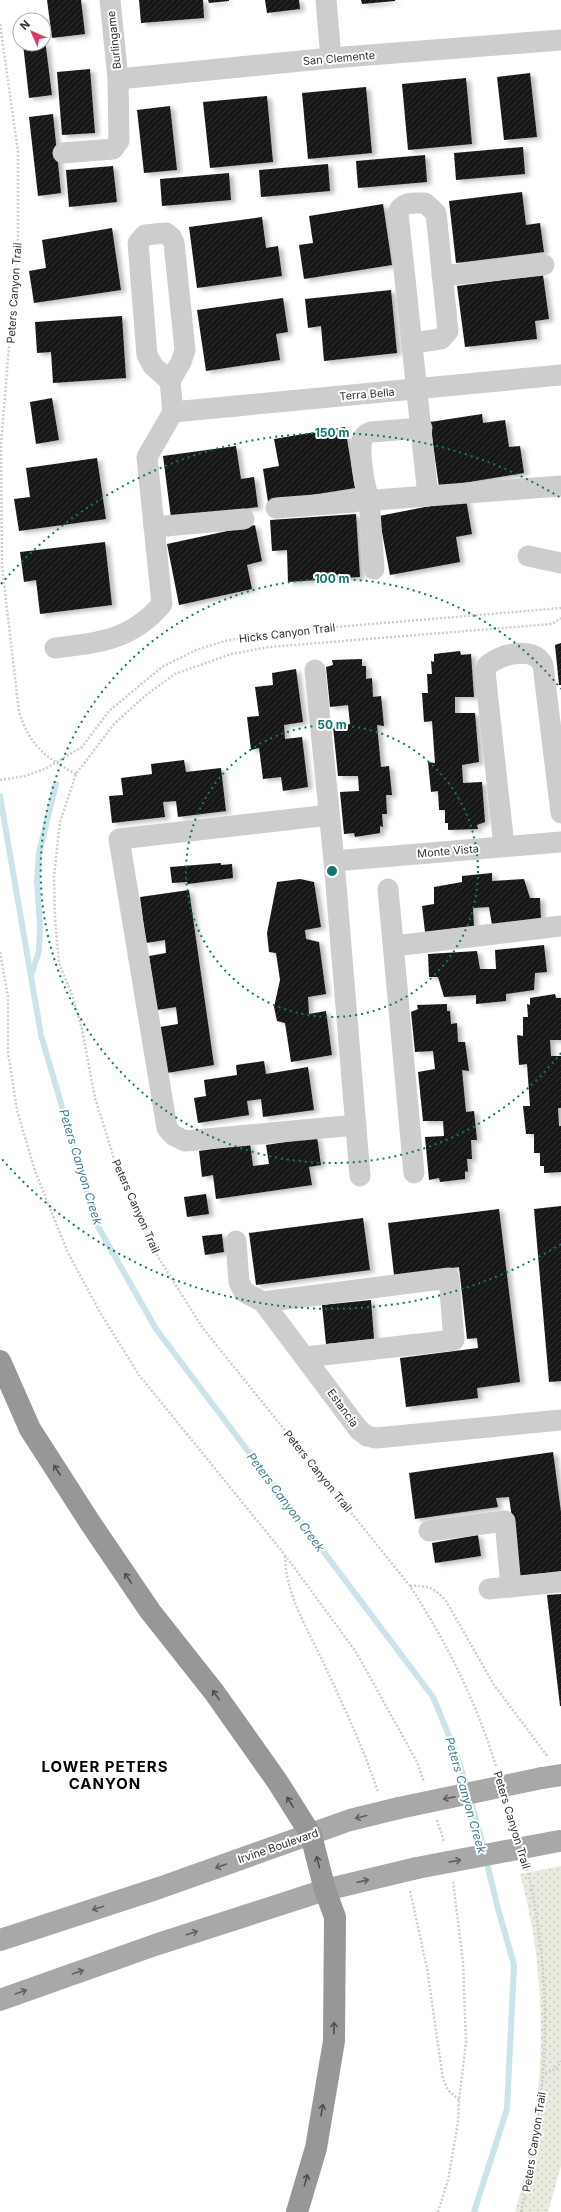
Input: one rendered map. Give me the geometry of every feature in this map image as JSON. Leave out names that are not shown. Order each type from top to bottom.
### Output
[{"type":"highway","points":[[0,1361],[30,1429],[89,1521],[150,1611],[214,1692],[277,1781],[311,1835],[325,1890],[335,1917],[334,2041],[316,2148],[297,2212]]},
{"type":"main road","name":"Irvine Boulevard","points":[[0,1940],[159,1888],[350,1820],[553,1776]]},
{"type":"main road","points":[[0,2000],[155,1945],[325,1890],[411,1869],[560,1841]]},
{"type":"street","name":"Burlingame","points":[[63,153],[113,149],[119,141],[118,79],[110,0]]},
{"type":"street","points":[[326,0],[331,58]]},
{"type":"street","name":"San Clemente","points":[[118,79],[331,58],[561,40]]},
{"type":"street","points":[[413,344],[441,339],[448,330],[436,213],[426,203],[404,204],[400,207],[398,213],[418,389],[428,496]]},
{"type":"street","points":[[56,648],[100,643],[127,632],[152,616],[162,604],[147,457],[173,412],[170,381],[181,362],[185,350],[174,242],[166,233],[145,235],[138,243],[146,355],[153,366],[170,381]]},
{"type":"street","points":[[442,276],[544,265]]},
{"type":"street","name":"Terra Bella","points":[[173,412],[561,375]]},
{"type":"street","points":[[374,569],[369,498],[365,489],[362,444],[364,437],[371,432],[422,428]]},
{"type":"street","points":[[276,508],[354,502],[369,498],[375,500],[561,486]]},
{"type":"street","points":[[154,527],[244,519]]},
{"type":"street","points":[[528,556],[561,563]]},
{"type":"street","points":[[504,846],[485,672],[487,666],[498,657],[530,654],[537,656],[543,665],[561,813]]},
{"type":"street","points":[[315,670],[334,861],[360,1176]]},
{"type":"street","points":[[329,815],[119,839],[167,1128],[173,1136],[185,1141],[356,1125]]},
{"type":"street","name":"Monte Vista","points":[[334,861],[561,842]]},
{"type":"street","points":[[388,888],[414,1172]]},
{"type":"street","points":[[394,946],[561,926]]},
{"type":"street","name":"Estancia","points":[[236,1240],[239,1282],[244,1292],[264,1302],[359,1430],[367,1436],[376,1438],[561,1420]]},
{"type":"street","points":[[264,1302],[449,1278],[454,1340],[306,1357]]},
{"type":"street","points":[[430,1531],[505,1522],[511,1587]]},
{"type":"street","points":[[489,1589],[561,1582]]},
{"type":"path","name":"Peters Canyon Trail","points":[[0,24],[18,152],[18,238],[1,444],[2,566],[19,712],[25,732],[39,750],[56,763],[76,774],[60,822],[54,876],[55,918],[60,963],[72,995],[82,1030],[95,1098],[118,1171],[156,1252],[202,1327],[410,1586],[432,1621],[462,1676],[496,1768]]},
{"type":"path","name":"Hicks Canyon Trail","points":[[56,763],[82,747],[109,711],[162,667],[196,650],[225,640],[308,629],[561,608]]},
{"type":"path","points":[[0,780],[25,776],[56,763]]},
{"type":"path","points":[[0,952],[8,997],[8,1053],[17,1110],[35,1171],[68,1253],[100,1314],[139,1376],[285,1556],[356,1652],[417,1762],[424,1783]]},
{"type":"path","points":[[285,1556],[285,1567],[294,1598],[392,1810]]},
{"type":"path","points":[[410,1586],[425,1585],[437,1590],[446,1601],[494,1685],[551,1761],[553,1776]]},
{"type":"path","name":"Peters Canyon Trail","points":[[507,1805],[517,1835]]},
{"type":"path","points":[[436,1818],[444,1846]]},
{"type":"path","name":"Peters Canyon Trail","points":[[521,2212],[532,2168],[544,2072],[546,2016],[542,1956],[533,1888],[526,1865]]},
{"type":"path","points":[[411,1869],[443,2079],[448,2090],[459,2100]]},
{"type":"path","points":[[438,2212],[448,2180],[458,2122],[466,2042],[463,1962],[452,1877]]},
{"type":"path","points":[[544,2072],[556,2069],[561,2061]]},
{"type":"shaded area","points":[[561,1866],[561,2166],[548,2212],[515,2212],[526,2171],[534,2129],[539,2086],[541,2043],[540,2000],[536,1957],[530,1915],[520,1874]]},
{"type":"building","points":[[47,0],[81,0],[85,34],[52,38],[52,12],[49,12]]},
{"type":"building","points":[[139,0],[203,0],[204,18],[141,23]]},
{"type":"building","points":[[208,0],[229,0],[229,1],[209,3]]},
{"type":"building","points":[[265,0],[299,0],[300,9],[267,13]]},
{"type":"building","points":[[361,0],[395,0],[395,1],[362,4]]},
{"type":"building","points":[[24,52],[47,52],[52,95],[29,98]]},
{"type":"building","points":[[90,69],[95,133],[62,135],[57,72]]},
{"type":"building","points":[[530,73],[537,137],[504,140],[497,77]]},
{"type":"building","points":[[466,78],[472,144],[408,150],[402,84]]},
{"type":"building","points":[[366,87],[372,153],[308,159],[302,93]]},
{"type":"building","points":[[267,96],[273,162],[210,168],[203,102]]},
{"type":"building","points":[[170,106],[177,170],[144,173],[137,110]]},
{"type":"building","points":[[53,114],[61,193],[38,196],[29,117]]},
{"type":"building","points":[[523,147],[525,174],[456,180],[454,153]]},
{"type":"building","points":[[425,155],[427,182],[358,188],[356,161]]},
{"type":"building","points":[[328,164],[330,191],[261,197],[259,170]]},
{"type":"building","points":[[113,166],[117,202],[69,207],[66,170]]},
{"type":"building","points":[[229,173],[231,200],[162,206],[160,179]]},
{"type":"building","points":[[522,192],[526,225],[540,223],[544,252],[456,263],[449,201]]},
{"type":"building","points":[[383,204],[392,265],[304,279],[299,245],[313,243],[309,216]]},
{"type":"building","points":[[262,217],[266,248],[278,246],[282,276],[197,288],[189,227]]},
{"type":"building","points":[[112,228],[121,290],[34,303],[29,271],[46,268],[42,240]]},
{"type":"building","points":[[543,275],[549,319],[535,321],[537,339],[465,347],[457,286]]},
{"type":"building","points":[[391,290],[397,353],[324,361],[321,326],[308,328],[305,299]]},
{"type":"building","points":[[283,298],[288,332],[276,334],[280,360],[206,371],[197,310]]},
{"type":"building","points":[[122,316],[126,378],[53,383],[51,352],[37,353],[35,322]]},
{"type":"building","points":[[52,398],[59,440],[36,444],[30,402]]},
{"type":"building","points":[[482,414],[483,423],[505,420],[509,447],[520,446],[524,473],[439,487],[430,422]]},
{"type":"building","points":[[345,427],[355,488],[268,502],[263,469],[279,466],[274,439]]},
{"type":"building","points":[[236,446],[241,479],[254,477],[258,507],[171,518],[163,456]]},
{"type":"building","points":[[97,458],[106,519],[19,531],[14,499],[30,497],[26,468]]},
{"type":"building","points":[[466,499],[472,534],[456,537],[460,562],[390,575],[379,516]]},
{"type":"building","points":[[356,514],[360,577],[288,582],[287,550],[272,551],[270,520]]},
{"type":"building","points":[[255,525],[262,561],[247,565],[252,589],[179,605],[167,544]]},
{"type":"building","points":[[105,542],[112,605],[40,614],[36,580],[24,582],[20,552]]},
{"type":"building","points":[[561,643],[561,685],[559,685],[555,645]]},
{"type":"building","points":[[460,651],[461,655],[471,654],[474,697],[455,697],[455,713],[475,713],[479,762],[462,765],[463,783],[482,782],[485,822],[477,825],[478,829],[448,830],[448,823],[445,823],[445,810],[439,810],[438,791],[431,792],[428,762],[435,763],[432,721],[424,722],[422,693],[428,693],[427,674],[432,674],[431,661],[434,662],[434,654]]},
{"type":"building","points":[[362,659],[362,666],[366,666],[366,679],[372,678],[373,697],[381,696],[384,726],[377,725],[381,767],[389,766],[392,795],[386,795],[387,814],[382,814],[383,827],[380,826],[380,833],[355,837],[354,833],[344,834],[340,792],[359,791],[358,776],[338,776],[333,727],[350,724],[348,705],[330,707],[326,667],[333,665],[332,660]]},
{"type":"building","points":[[296,669],[303,722],[284,725],[285,739],[302,737],[308,787],[283,791],[281,777],[263,779],[259,748],[251,750],[247,717],[259,716],[255,687],[273,685],[272,673]]},
{"type":"building","points":[[184,760],[186,772],[221,768],[226,811],[178,817],[176,801],[163,802],[165,817],[112,823],[109,796],[123,795],[121,778],[152,774],[151,764]]},
{"type":"building","points":[[221,863],[221,865],[232,864],[233,878],[188,884],[187,882],[172,883],[170,867]]},
{"type":"building","points":[[492,873],[492,881],[524,879],[530,898],[540,898],[541,921],[492,925],[489,907],[473,908],[474,926],[425,932],[422,906],[434,904],[434,887],[462,882],[462,876]]},
{"type":"building","points":[[300,879],[314,882],[321,927],[305,930],[306,939],[319,942],[326,994],[308,997],[309,1014],[326,1011],[332,1055],[291,1062],[285,1023],[277,1021],[274,1007],[280,980],[276,953],[269,952],[267,933],[277,882]]},
{"type":"building","points":[[189,890],[214,1065],[167,1073],[160,1027],[178,1024],[176,1007],[157,1010],[149,956],[166,953],[165,940],[146,943],[140,897]]},
{"type":"building","points":[[544,945],[547,972],[535,973],[534,990],[506,994],[506,1001],[476,1004],[476,995],[444,997],[438,977],[429,977],[428,954],[477,951],[480,969],[496,969],[495,950]]},
{"type":"building","points":[[555,994],[556,998],[561,998],[561,1040],[550,1040],[551,1056],[561,1056],[561,1108],[558,1108],[559,1126],[561,1126],[561,1172],[544,1173],[544,1166],[540,1166],[540,1153],[534,1153],[534,1134],[526,1134],[523,1106],[530,1106],[527,1064],[519,1065],[517,1035],[523,1036],[523,1017],[528,1017],[527,1004],[530,1005],[530,998]]},
{"type":"building","points":[[447,1004],[447,1011],[450,1011],[451,1024],[457,1023],[458,1042],[465,1042],[469,1071],[462,1070],[466,1112],[474,1111],[477,1140],[471,1140],[472,1159],[467,1159],[468,1172],[465,1171],[465,1179],[440,1182],[439,1178],[429,1180],[425,1137],[444,1136],[443,1121],[423,1121],[418,1072],[435,1069],[433,1051],[415,1052],[411,1012],[418,1009],[417,1005]]},
{"type":"building","points":[[264,1061],[266,1074],[308,1067],[314,1110],[263,1117],[261,1099],[247,1101],[249,1115],[198,1123],[194,1098],[206,1096],[204,1080],[237,1075],[236,1065]]},
{"type":"building","points":[[317,1137],[321,1165],[309,1167],[312,1185],[216,1199],[213,1175],[202,1177],[199,1151],[250,1143],[253,1166],[269,1164],[266,1145]]},
{"type":"building","points":[[206,1194],[209,1214],[187,1217],[184,1197]]},
{"type":"building","points":[[561,1206],[561,1381],[549,1382],[534,1209]]},
{"type":"building","points":[[499,1209],[520,1382],[477,1388],[478,1398],[406,1407],[400,1358],[478,1348],[477,1338],[467,1339],[459,1267],[394,1275],[388,1223]]},
{"type":"building","points":[[363,1218],[370,1270],[256,1285],[249,1233]]},
{"type":"building","points":[[222,1234],[224,1252],[205,1255],[202,1236]]},
{"type":"building","points":[[371,1300],[374,1339],[326,1344],[322,1305]]},
{"type":"building","points":[[553,1452],[561,1512],[561,1571],[520,1576],[509,1497],[496,1498],[498,1507],[415,1519],[409,1473]]},
{"type":"building","points":[[478,1535],[481,1556],[435,1563],[432,1543]]},
{"type":"building","points":[[561,1594],[561,1706],[560,1706],[547,1595]]},
{"type":"waterway","points":[[31,975],[39,951],[40,925],[37,881],[39,853],[56,784]]},
{"type":"waterway","name":"Peters Canyon Creek","points":[[0,796],[41,1035],[96,1223],[156,1329],[433,1697],[457,1755],[478,1826],[497,1905],[514,1965],[507,2109],[474,2212]]},
{"type":"district","name":"LOWER PETERS CANYON","points":[[105,1774]]}]
